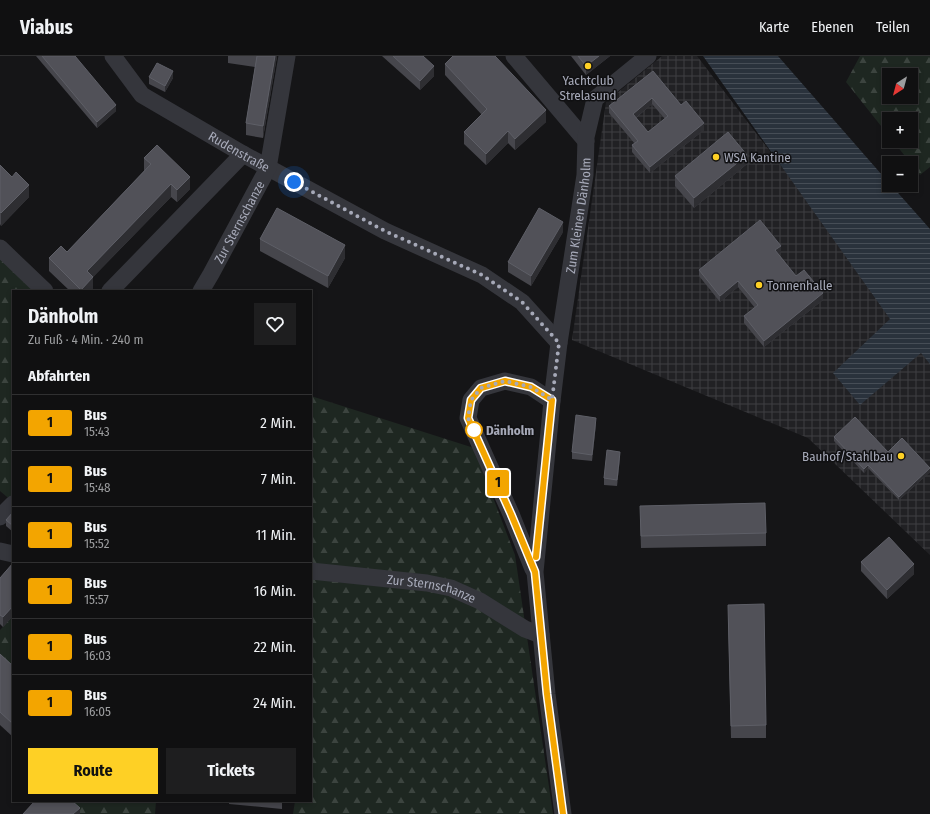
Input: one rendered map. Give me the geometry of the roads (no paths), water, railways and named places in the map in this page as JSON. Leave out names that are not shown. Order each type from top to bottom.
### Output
[{"type":"street","name":"Rudenstraße","points":[[113,56],[142,95],[268,168],[385,231],[482,275],[522,302],[559,343]]},
{"type":"street","name":"Zur Sternschanze","points":[[202,290],[268,168],[287,56]]},
{"type":"street","points":[[514,56],[586,141]]},
{"type":"street","name":"Zum Kleinen Dänholm","points":[[563,814],[547,694],[535,572],[552,400],[559,343],[585,175],[586,141],[595,99],[648,56]]},
{"type":"street","points":[[111,290],[243,154]]},
{"type":"street","points":[[0,248],[44,290]]},
{"type":"street","name":"Zum Kleinen Dänholm","points":[[535,572],[468,418],[471,400],[481,388],[505,381],[531,387],[552,400]]},
{"type":"street","points":[[0,517],[12,505]]},
{"type":"street","points":[[0,551],[12,554]]},
{"type":"street","name":"Zur Sternschanze","points":[[312,571],[427,583],[452,588],[480,601],[525,629],[541,635]]},
{"type":"place","name":"Yachtclub Strelasund","points":[[588,66]]},
{"type":"place","name":"WSA Kantine","points":[[716,157]]},
{"type":"place","name":"Tonnenhalle","points":[[759,285]]},
{"type":"place","name":"Dänholm","points":[[474,430]]},
{"type":"place","name":"Bauhof/Stahlbau","points":[[901,456]]}]
